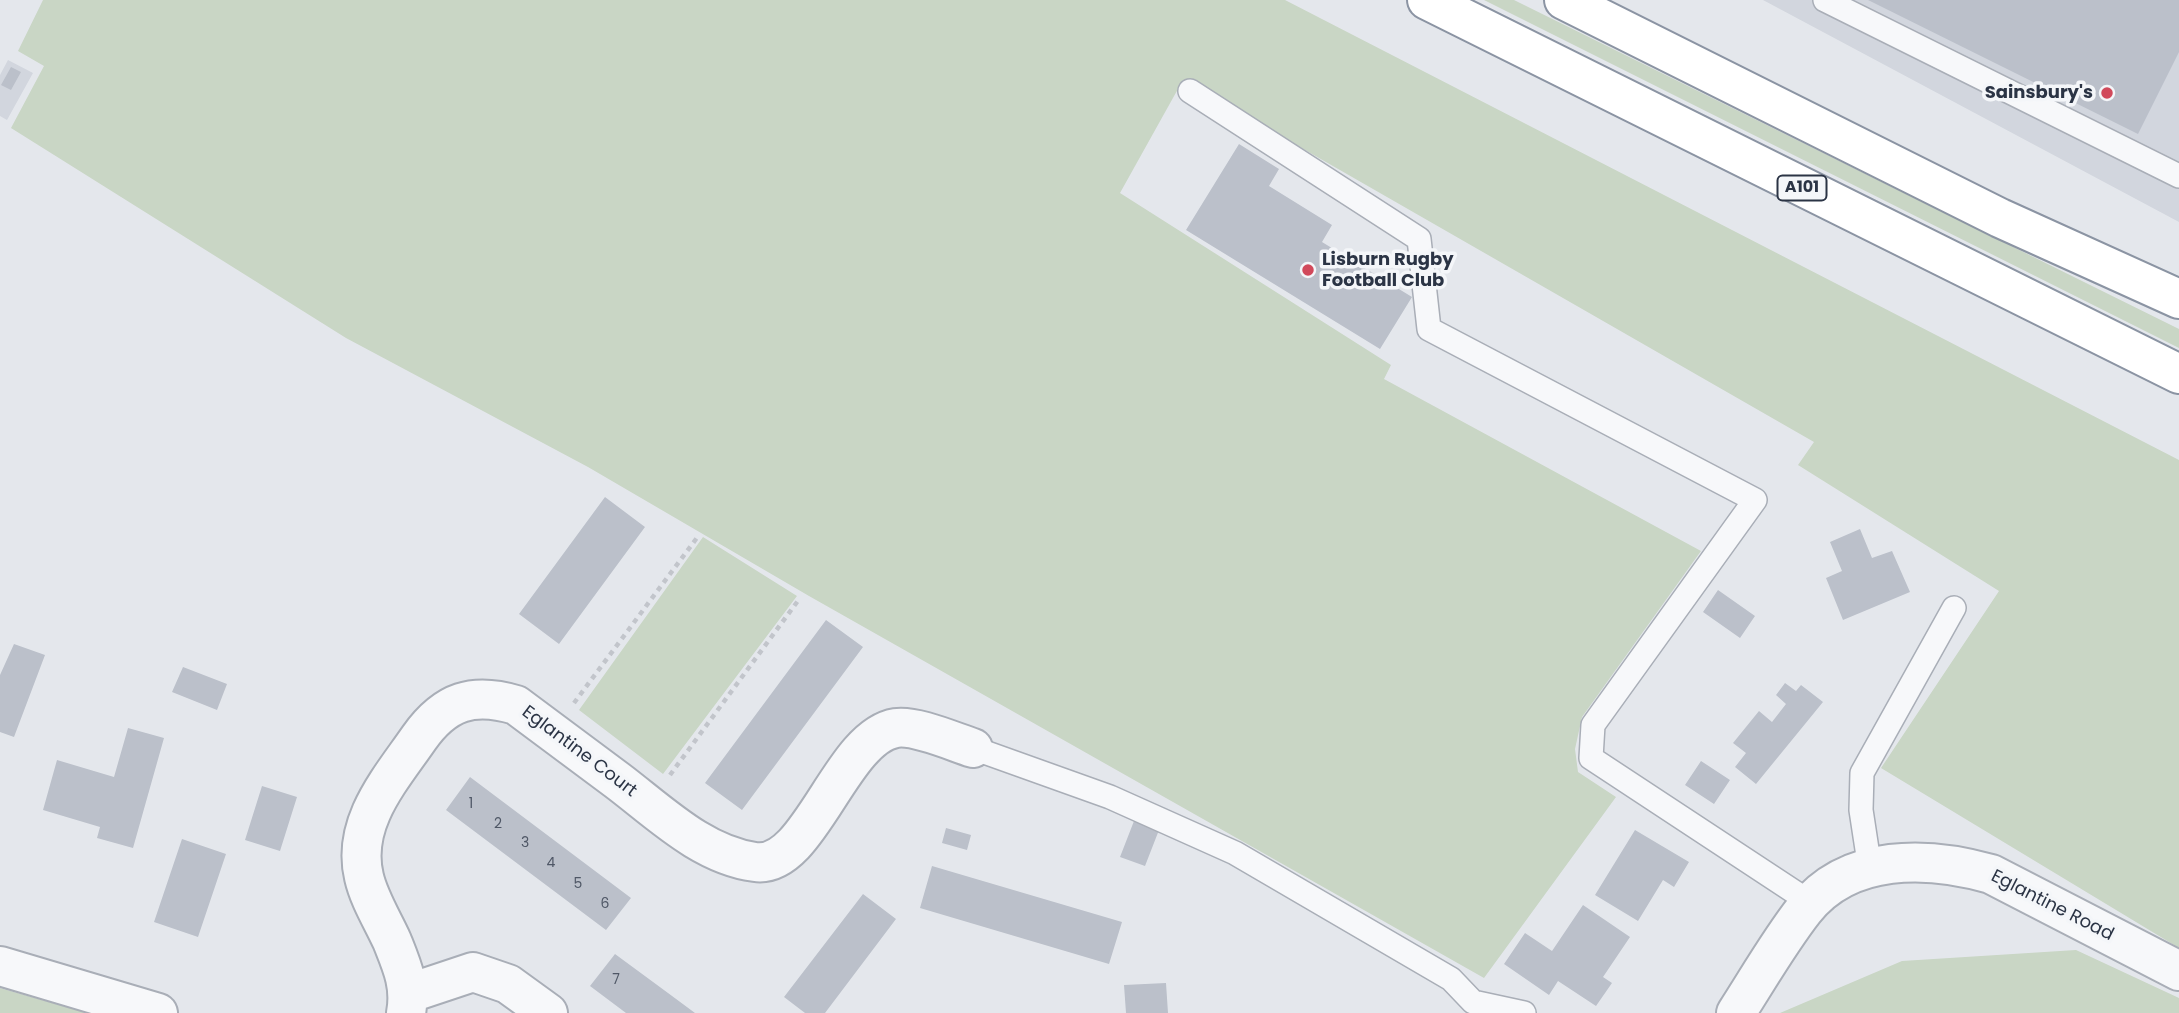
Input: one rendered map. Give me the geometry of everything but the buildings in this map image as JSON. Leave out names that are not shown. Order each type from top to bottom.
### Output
[{"type":"highway","name":"A101","points":[[1427,0],[2179,374]]},
{"type":"highway","points":[[1564,0],[2000,218],[2179,299]]},
{"type":"street","name":"Eglantine Court","points":[[408,1003],[401,962],[364,878],[360,845],[377,797],[432,720],[450,706],[472,699],[495,698],[516,705],[689,835],[730,856],[758,863],[789,851],[866,744],[896,728],[928,733],[973,748]]},
{"type":"street","name":"Eglantine Road","points":[[1736,1013],[1805,909],[1836,881],[1896,861],[1933,861],[1991,874],[2179,971]]},
{"type":"street","points":[[0,966],[158,1013]]},
{"type":"street","points":[[408,1003],[473,972],[508,984],[548,1013]]},
{"type":"lane","points":[[1825,0],[2179,176]]},
{"type":"lane","points":[[1190,91],[1419,239],[1429,328],[1755,500],[1592,725],[1591,758],[1796,893],[1805,909]]},
{"type":"lane","points":[[1870,869],[1861,810],[1863,773],[1954,608]]},
{"type":"lane","points":[[973,748],[1110,797],[1235,853],[1451,979],[1473,1002],[1524,1013]]},
{"type":"path","points":[[552,732],[699,535]]},
{"type":"path","points":[[648,804],[800,598]]},
{"type":"shaded area","points":[[1763,0],[2179,0],[2179,222]]},
{"type":"shaded area","points":[[8,60],[33,73],[7,120],[0,116],[0,75]]},
{"type":"green space","points":[[43,0],[1285,0],[2179,460],[2179,948],[1881,768],[1999,591],[1798,465],[1814,442],[1183,80],[1120,193],[1391,365],[1384,379],[1701,551],[1582,717],[1575,749],[1578,772],[1616,797],[1484,978],[809,596],[588,467],[346,338],[11,128],[44,66],[18,51]]},
{"type":"green space","points":[[1484,0],[1514,0],[2179,329],[2179,348]]},
{"type":"green space","points":[[703,537],[797,596],[663,774],[579,710]]},
{"type":"green space","points":[[2076,950],[2179,998],[2179,1013],[1780,1013],[1902,961]]},
{"type":"green space","points":[[0,988],[87,1013],[0,1013]]},
{"type":"place","name":"Sainsbury's","points":[[2107,93]]},
{"type":"place","name":"Lisburn Rugby Football Club","points":[[1308,270]]}]
